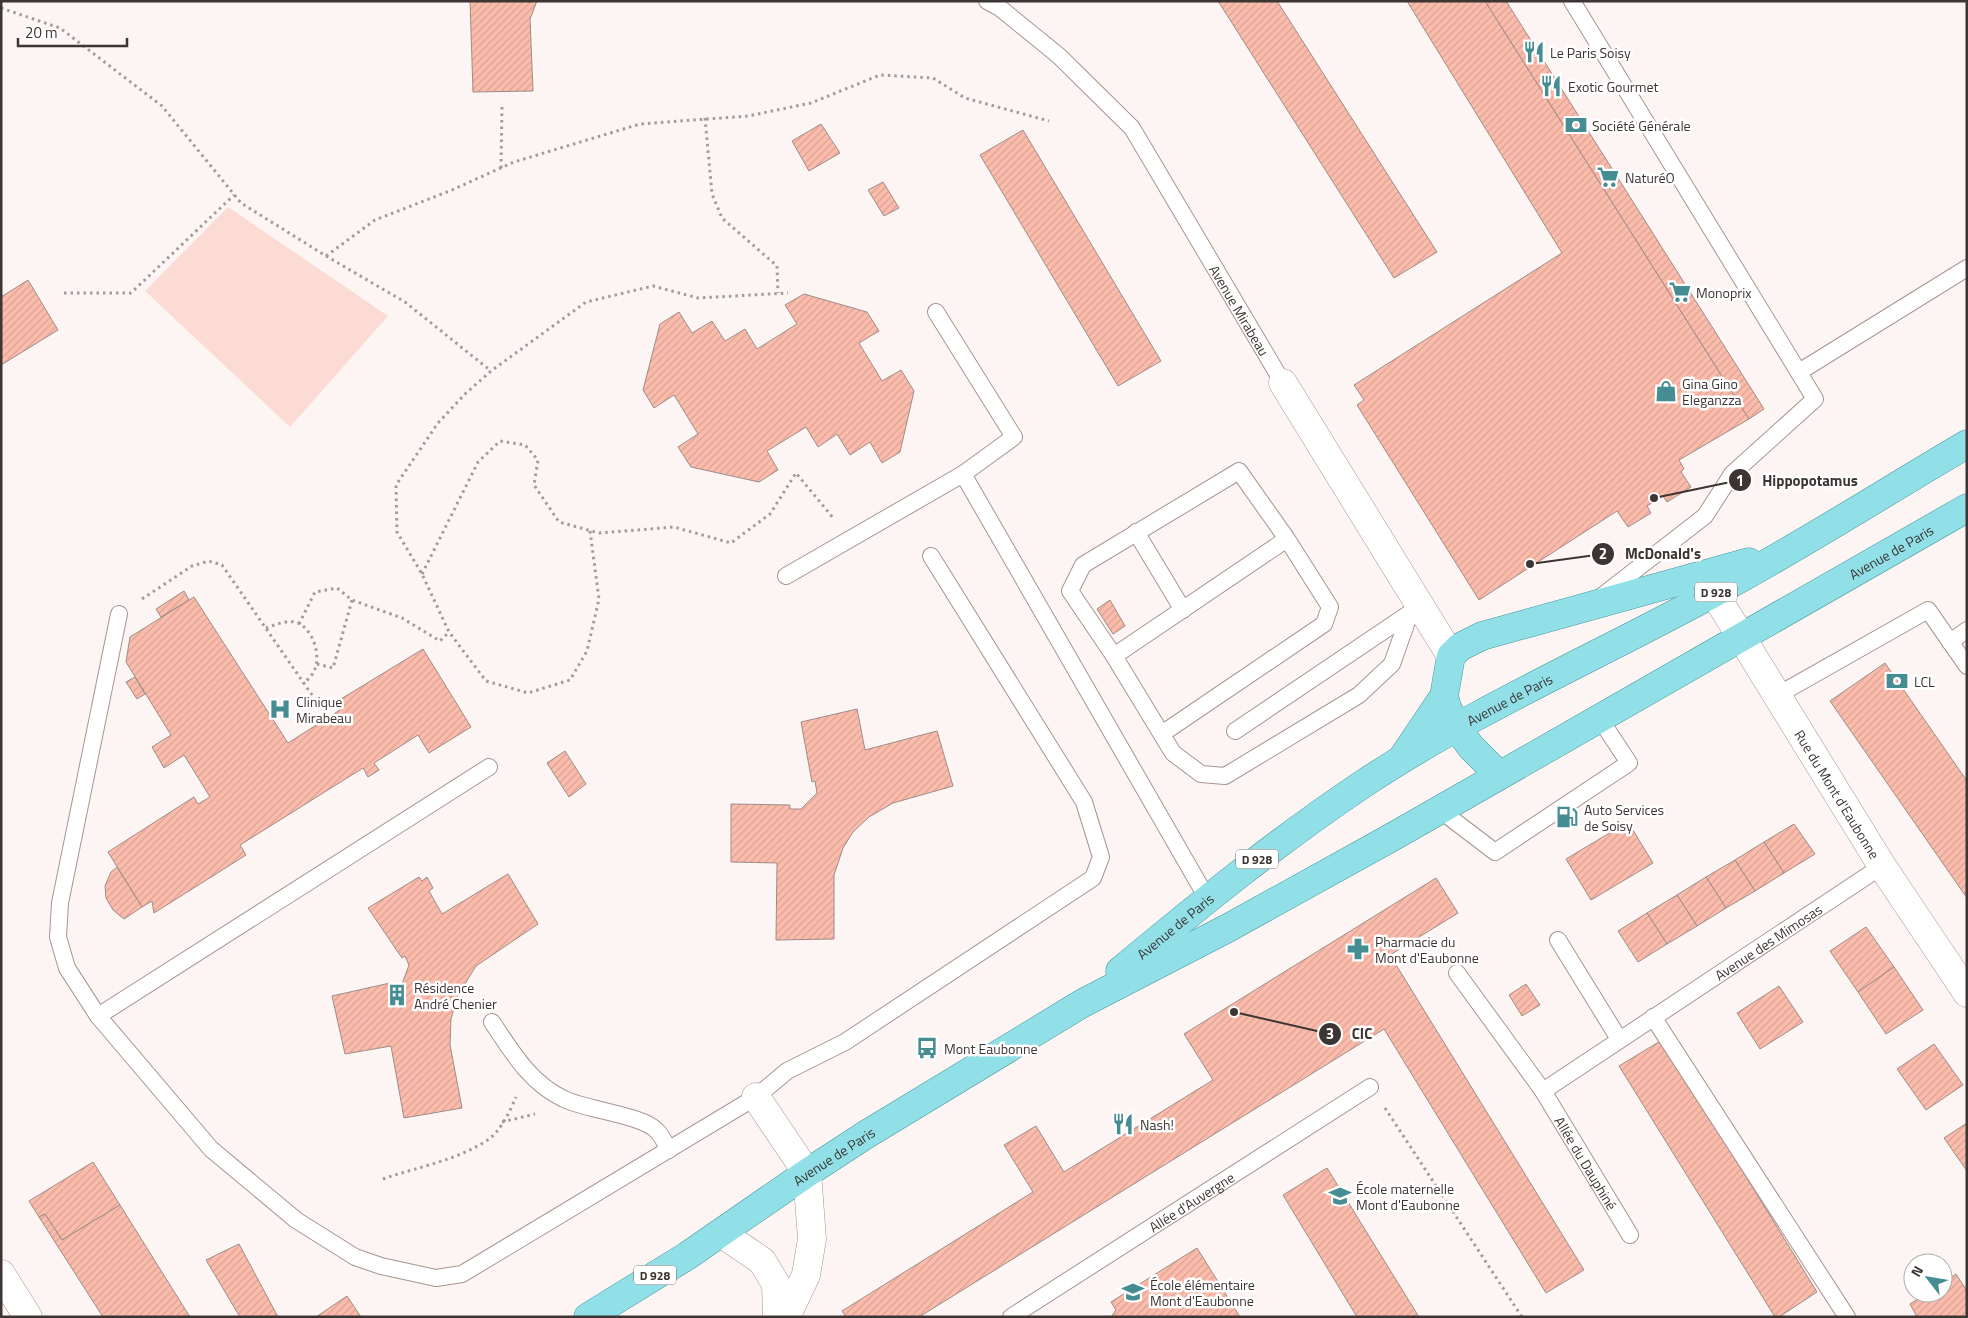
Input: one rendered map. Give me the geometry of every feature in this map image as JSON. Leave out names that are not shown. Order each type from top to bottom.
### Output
[{"type":"main road","name":"Avenue de Paris","points":[[1083,1002],[1206,898],[1282,840],[1365,783],[1457,728],[1714,593],[1967,444]]},
{"type":"main road","name":"Avenue de Paris","points":[[588,1317],[721,1233],[807,1173],[1083,1002],[1228,928],[1440,810],[1967,508]]},
{"type":"main road","points":[[1499,775],[1471,748],[1457,728],[1447,707],[1444,696],[1450,656],[1460,647],[1482,636],[1586,608],[1677,580],[1780,555]]},
{"type":"main road","points":[[1399,763],[1444,696]]},
{"type":"street","name":"Avenue Mirabeau","points":[[1283,384],[1416,609],[1450,656]]},
{"type":"street","name":"Rue du Mont d'Eaubonne","points":[[1714,593],[1882,866],[1967,993]]},
{"type":"street","points":[[756,1097],[807,1173],[812,1239],[806,1275],[786,1317]]},
{"type":"street","points":[[721,1233],[762,1261],[776,1284],[777,1317]]},
{"type":"street","points":[[1,1274],[28,1317]]},
{"type":"lane","name":"Avenue Mirabeau","points":[[987,1],[1000,8],[1059,56],[1132,128],[1283,384]]},
{"type":"lane","points":[[1572,1],[1815,399],[1732,474],[1704,516],[1586,608]]},
{"type":"lane","points":[[1799,372],[1967,268]]},
{"type":"lane","points":[[786,576],[963,474],[1014,437],[936,312]]},
{"type":"lane","points":[[1163,734],[1324,624],[1330,607],[1287,539],[1239,471],[1083,564],[1070,591],[1114,656],[1173,753],[1200,774],[1225,776],[1359,695],[1392,664],[1416,609]]},
{"type":"lane","points":[[963,474],[1206,898]]},
{"type":"lane","points":[[1136,532],[1183,610]]},
{"type":"lane","points":[[1114,656],[1287,539]]},
{"type":"lane","points":[[119,614],[60,903],[58,937],[67,968],[98,1016],[211,1150],[288,1213],[355,1256],[408,1273],[436,1278],[462,1274],[670,1150],[756,1097],[787,1071],[845,1042],[1093,878],[1102,856],[1084,802],[931,556]]},
{"type":"lane","points":[[1235,731],[1416,609]]},
{"type":"lane","points":[[1776,696],[1928,610],[1967,666]]},
{"type":"lane","points":[[1950,642],[1967,630]]},
{"type":"lane","points":[[1440,810],[1495,852],[1629,763],[1600,719]]},
{"type":"lane","points":[[98,1016],[489,767]]},
{"type":"lane","name":"Avenue des Mimosas","points":[[1654,1017],[1882,866]]},
{"type":"lane","points":[[1558,940],[1619,1040]]},
{"type":"lane","name":"Allée du Dauphiné","points":[[1457,973],[1542,1091],[1630,1235]]},
{"type":"lane","points":[[1542,1091],[1654,1017],[1847,1317]]},
{"type":"lane","points":[[492,1022],[526,1071],[541,1086],[563,1099],[589,1109],[644,1123],[657,1130],[670,1150]]},
{"type":"lane","name":"Allée d'Auvergne","points":[[1011,1317],[1370,1087]]},
{"type":"path","points":[[1,8],[60,28],[162,106],[242,203],[326,256],[405,302],[491,371]]},
{"type":"path","points":[[326,256],[375,220],[452,190],[501,168],[640,124],[748,116],[811,103],[880,75],[933,78],[965,98],[1049,121]]},
{"type":"path","points":[[501,168],[502,106]]},
{"type":"path","points":[[704,118],[712,194],[722,218],[777,266],[778,293]]},
{"type":"path","points":[[64,293],[131,293],[234,195]]},
{"type":"path","points":[[590,531],[599,599],[587,651],[570,680],[528,692],[486,681],[449,632],[422,574],[397,532],[396,486],[438,424],[465,394],[491,371],[586,302],[653,286],[698,298],[788,293]]},
{"type":"path","points":[[422,574],[478,462],[500,441],[525,445],[538,460],[534,486],[560,522],[598,534],[674,527],[731,543],[770,514],[796,473],[851,538]]},
{"type":"path","points":[[119,614],[192,566],[209,561],[222,564],[321,708]]},
{"type":"path","points":[[299,624],[314,592],[337,588],[352,600],[402,618],[440,641],[449,632]]},
{"type":"path","points":[[316,664],[333,668],[352,600]]},
{"type":"path","points":[[266,628],[286,622],[299,624],[310,634],[317,651],[316,664],[314,673],[303,684]]},
{"type":"path","points":[[383,1179],[439,1162],[487,1141],[509,1114],[526,1071]]},
{"type":"path","points":[[1370,1087],[1522,1317]]},
{"type":"shaded area","points":[[228,207],[388,316],[290,427],[145,291]]},
{"type":"building","points":[[470,1],[537,1],[530,19],[533,91],[473,92]]},
{"type":"building","points":[[1218,1],[1277,1],[1437,252],[1394,278]]},
{"type":"building","points":[[1407,1],[1485,1],[1749,419],[1679,460],[1684,469],[1681,472],[1691,487],[1667,502],[1663,496],[1647,506],[1651,513],[1628,527],[1617,511],[1479,600],[1357,405],[1364,400],[1354,385],[1562,253]]},
{"type":"building","points":[[1485,1],[1506,1],[1764,409],[1749,419]]},
{"type":"building","points":[[821,124],[840,153],[809,171],[792,141]]},
{"type":"building","points":[[1023,130],[1161,361],[1118,386],[980,155]]},
{"type":"building","points":[[883,182],[899,208],[884,216],[868,190]]},
{"type":"building","points":[[28,280],[58,330],[1,365],[1,297]]},
{"type":"building","points":[[804,294],[867,312],[879,331],[859,343],[882,381],[901,370],[914,391],[900,452],[882,463],[870,442],[850,455],[837,434],[818,447],[806,427],[767,451],[778,470],[759,482],[691,467],[678,447],[698,434],[674,395],[654,408],[643,390],[660,324],[679,312],[692,333],[712,321],[725,341],[745,329],[757,349],[797,324],[785,305]]},
{"type":"building","points":[[184,591],[189,600],[161,617],[156,609]]},
{"type":"building","points":[[194,597],[288,743],[340,710],[336,702],[423,649],[471,727],[429,753],[418,735],[374,763],[379,770],[368,777],[363,768],[240,845],[246,855],[154,913],[152,901],[142,907],[108,852],[194,797],[198,804],[210,797],[184,755],[164,768],[152,747],[171,735],[126,662],[130,637]]},
{"type":"building","points":[[1110,600],[1125,626],[1113,634],[1097,609]]},
{"type":"building","points":[[1885,663],[1967,781],[1967,898],[1830,701]]},
{"type":"building","points":[[135,677],[145,694],[137,699],[126,682]]},
{"type":"building","points":[[857,709],[865,750],[937,731],[953,786],[893,803],[869,817],[853,832],[843,848],[834,875],[834,939],[776,940],[777,863],[731,862],[731,804],[790,805],[790,809],[801,809],[817,793],[815,781],[812,782],[801,722]]},
{"type":"building","points":[[565,751],[586,784],[569,797],[547,763]]},
{"type":"building","points":[[1628,822],[1653,863],[1591,900],[1566,859]]},
{"type":"building","points":[[1794,824],[1815,854],[1784,873],[1764,842]]},
{"type":"building","points":[[1764,842],[1784,873],[1755,891],[1735,860]]},
{"type":"building","points":[[1735,860],[1755,891],[1726,908],[1706,877]]},
{"type":"building","points":[[117,867],[142,907],[124,919],[113,910],[106,898],[105,886],[111,872]]},
{"type":"building","name":"Résidence André Chenier","points":[[508,874],[538,924],[476,966],[458,995],[451,1019],[450,1045],[462,1108],[404,1118],[391,1046],[345,1054],[332,996],[390,983],[392,987],[402,984],[409,965],[405,956],[402,958],[368,908],[419,877],[422,881],[427,877],[433,888],[429,891],[442,914]]},
{"type":"building","points":[[1706,877],[1726,908],[1697,926],[1677,895]]},
{"type":"building","points":[[1436,878],[1458,913],[1390,955],[1584,1270],[1546,1293],[1384,1029],[919,1317],[846,1317],[842,1311],[1033,1192],[1004,1145],[1036,1126],[1064,1172],[1213,1080],[1184,1034]]},
{"type":"building","points":[[1677,895],[1697,926],[1667,944],[1647,913]]},
{"type":"building","points":[[1647,913],[1667,944],[1638,962],[1618,931]]},
{"type":"building","points":[[1866,927],[1894,967],[1858,992],[1830,951]]},
{"type":"building","points":[[1894,967],[1923,1010],[1886,1034],[1858,992]]},
{"type":"building","points":[[1526,984],[1540,1005],[1522,1016],[1509,995]]},
{"type":"building","points":[[1779,986],[1803,1022],[1760,1049],[1737,1013]]},
{"type":"building","points":[[1662,1040],[1817,1292],[1779,1317],[1775,1317],[1619,1066]]},
{"type":"building","points":[[1934,1044],[1963,1085],[1926,1110],[1897,1069]]},
{"type":"building","points":[[1967,1123],[1967,1171],[1944,1138]]},
{"type":"building","points":[[93,1162],[120,1205],[62,1240],[45,1214],[39,1217],[29,1201]]},
{"type":"building","points":[[1327,1168],[1419,1317],[1357,1317],[1283,1195]]},
{"type":"building","points":[[120,1205],[190,1317],[103,1317],[39,1217],[45,1214],[62,1240]]},
{"type":"building","points":[[239,1244],[278,1317],[240,1317],[206,1260]]},
{"type":"building","points":[[1197,1248],[1240,1317],[1111,1317],[1116,1310],[1111,1302]]},
{"type":"building","points":[[1956,1274],[1967,1291],[1967,1317],[1917,1317],[1910,1304],[1912,1303],[1953,1303],[1953,1276]]},
{"type":"building","points":[[347,1296],[361,1317],[316,1317]]},
{"type":"place","name":"Le Paris Soisy","points":[[1534,52]]},
{"type":"place","name":"Exotic Gourmet","points":[[1551,86]]},
{"type":"place","name":"Société Générale","points":[[1576,125]]},
{"type":"place","name":"NaturéO","points":[[1608,177]]},
{"type":"place","name":"Monoprix","points":[[1680,292]]},
{"type":"place","name":"Gina Gino Eleganzza","points":[[1666,391]]},
{"type":"place","name":"Hippopotamus","points":[[1654,498]]},
{"type":"place","name":"McDonald's","points":[[1530,564]]},
{"type":"place","name":"LCL","points":[[1897,681]]},
{"type":"place","name":"Clinique Mirabeau","points":[[280,709]]},
{"type":"place","name":"Auto Services de Soisy","points":[[1567,817]]},
{"type":"place","name":"Pharmacie du Mont d'Eaubonne","points":[[1358,949]]},
{"type":"place","name":"Résidence André Chenier","points":[[397,995]]},
{"type":"place","name":"CIC","points":[[1234,1012]]},
{"type":"place","name":"Mont Eaubonne","points":[[927,1048]]},
{"type":"place","name":"Nash!","points":[[1123,1124]]},
{"type":"place","name":"École maternelle Mont d'Eaubonne","points":[[1340,1196]]},
{"type":"place","name":"École élémentaire Mont d'Eaubonne","points":[[1133,1292]]}]
